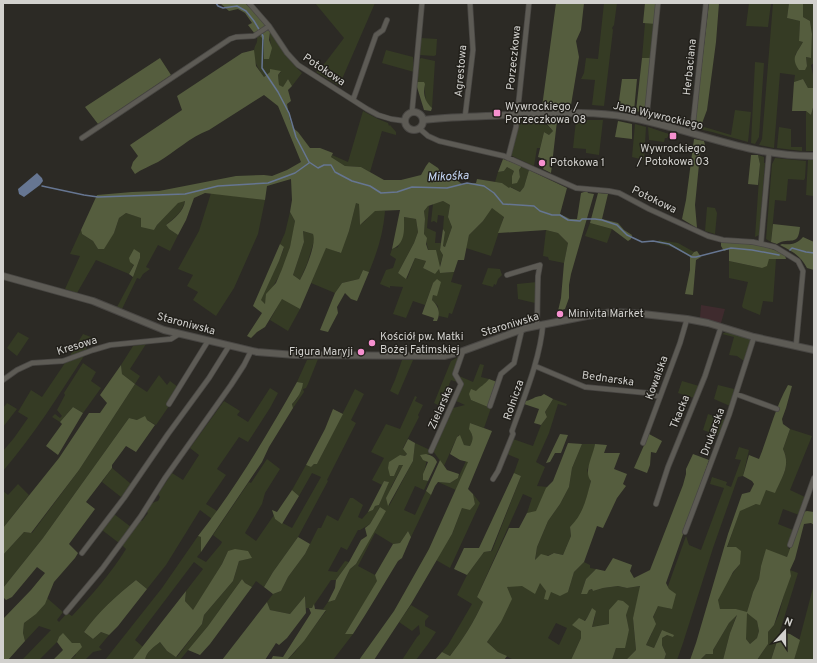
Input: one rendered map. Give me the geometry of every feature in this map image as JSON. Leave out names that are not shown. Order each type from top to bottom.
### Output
[{"type":"street","name":"Potokowa","points":[[249,3],[269,26],[298,65],[367,110],[383,117],[405,121]]},
{"type":"street","points":[[254,8],[258,3]]},
{"type":"street","points":[[412,112],[422,3]]},
{"type":"street","name":"Agrestowa","points":[[465,117],[473,50],[470,3]]},
{"type":"street","name":"Porzeczkowa","points":[[508,158],[518,115],[529,3]]},
{"type":"street","points":[[645,121],[648,113],[658,3]]},
{"type":"street","name":"Herbaciana","points":[[690,133],[693,124],[706,3]]},
{"type":"street","points":[[353,100],[376,35],[383,30],[387,20]]},
{"type":"street","points":[[82,138],[230,39],[236,37],[254,36],[269,26]]},
{"type":"street","points":[[412,112],[418,113],[423,120],[423,125],[420,129],[416,130],[407,128],[405,121],[407,115],[412,112]]},
{"type":"street","name":"Jana Wywrockiego","points":[[423,120],[465,117],[594,113],[622,116],[645,121],[770,152],[800,156],[814,156]]},
{"type":"street","name":"Potokowa","points":[[420,129],[428,136],[439,141],[493,153],[508,158],[576,188],[619,193],[708,236],[723,240],[761,243],[780,249],[794,257],[801,265],[803,276],[796,346]]},
{"type":"street","points":[[761,243],[770,152]]},
{"type":"street","name":"Rolnicza","points":[[493,479],[513,434],[512,431],[535,366],[540,344],[540,325],[536,314],[540,265],[507,275]]},
{"type":"street","name":"Staroniwska","points":[[3,276],[93,301],[164,330],[267,354],[444,356],[463,351],[522,329],[612,312],[634,312],[687,319],[754,337],[814,350]]},
{"type":"street","name":"Kowalska","points":[[643,443],[659,396],[680,343],[687,319]]},
{"type":"street","name":"Tkacka","points":[[656,504],[668,467],[704,376],[721,327]]},
{"type":"street","points":[[490,406],[501,374],[514,362],[522,329]]},
{"type":"street","points":[[161,340],[164,330]]},
{"type":"street","name":"Kresowa","points":[[3,380],[17,370],[32,363],[63,361],[93,350],[110,346],[171,339],[179,334]]},
{"type":"street","name":"Drukarska","points":[[685,532],[736,394],[742,371],[754,337]]},
{"type":"street","points":[[169,404],[208,341]]},
{"type":"street","points":[[82,553],[128,492],[229,346]]},
{"type":"street","points":[[66,612],[102,569],[141,516],[165,478],[231,385],[251,351]]},
{"type":"street","name":"Zielarska","points":[[431,451],[461,384],[460,380],[455,374],[463,351]]},
{"type":"street","name":"Bednarska","points":[[535,366],[585,387],[648,393],[659,396]]},
{"type":"street","points":[[736,394],[777,409]]},
{"type":"street","points":[[790,545],[814,478]]},
{"type":"shaded area","points":[[701,305],[725,309],[721,323],[700,318]]},
{"type":"green space","points":[[220,3],[245,3],[257,14],[266,26],[255,34],[248,25],[252,23],[245,13],[238,9],[229,11]]},
{"type":"green space","points":[[315,3],[375,3],[339,86],[316,72],[325,63],[344,38]]},
{"type":"green space","points":[[556,3],[584,3],[581,30],[576,41],[579,57],[571,105],[542,107]]},
{"type":"green space","points":[[604,3],[617,3],[614,25],[612,28],[604,106],[592,105],[595,80],[581,79],[584,73],[586,58],[598,59]]},
{"type":"green space","points":[[645,3],[657,3],[655,24],[643,23]]},
{"type":"green space","points":[[709,3],[719,3],[716,42],[707,110],[701,126],[695,123]]},
{"type":"green space","points":[[749,3],[771,3],[768,27],[746,26]]},
{"type":"green space","points":[[773,3],[789,3],[787,18],[800,21],[799,41],[803,42],[795,55],[807,66],[806,57],[810,58],[812,34],[810,21],[803,17],[803,3],[814,3],[814,63],[811,65],[814,88],[808,88],[803,79],[794,82],[795,75],[780,73],[774,148],[759,145],[762,139]]},
{"type":"green space","points":[[789,3],[803,3],[803,17],[810,21],[812,34],[811,58],[806,57],[807,66],[805,70],[799,70],[795,62],[795,56],[803,42],[799,41],[800,21],[787,18]]},
{"type":"green space","points":[[645,23],[655,24],[652,58],[642,58]]},
{"type":"green space","points":[[268,29],[270,32],[269,40],[272,48],[269,59],[264,59],[264,40],[260,36]]},
{"type":"green space","points":[[270,32],[293,64],[302,73],[292,86],[288,79],[283,88],[279,85],[278,75],[281,72],[270,72],[264,77],[256,65],[254,48],[257,37],[260,36],[264,40],[264,58],[269,52],[271,46]]},
{"type":"green space","points":[[421,38],[437,39],[436,55],[420,55]]},
{"type":"green space","points":[[254,50],[256,66],[264,77],[270,72],[270,69],[281,71],[278,75],[279,85],[283,87],[288,79],[292,86],[288,90],[291,101],[287,104],[290,120],[295,129],[310,148],[320,148],[333,153],[331,157],[345,166],[361,167],[384,180],[401,180],[421,175],[429,162],[438,168],[441,173],[462,184],[476,183],[477,179],[502,183],[509,188],[510,187],[520,192],[524,187],[529,170],[567,188],[560,214],[570,219],[577,219],[581,193],[587,191],[588,193],[594,194],[571,274],[569,298],[565,309],[558,311],[568,243],[558,233],[546,230],[498,233],[504,217],[492,208],[483,221],[469,235],[464,260],[458,260],[454,272],[440,273],[439,269],[435,274],[423,268],[426,261],[415,258],[406,279],[398,273],[414,243],[418,232],[416,219],[404,217],[404,231],[402,240],[397,247],[392,249],[400,210],[375,211],[360,225],[359,204],[356,203],[349,231],[341,253],[326,248],[300,309],[282,299],[265,327],[251,338],[247,336],[262,313],[253,306],[280,244],[284,247],[261,300],[265,304],[266,294],[276,283],[290,247],[295,221],[290,212],[292,200],[291,179],[267,186],[265,200],[205,193],[194,198],[186,220],[178,235],[166,225],[181,211],[185,201],[178,203],[154,230],[141,227],[141,218],[126,213],[119,218],[114,233],[104,249],[98,249],[93,241],[82,234],[81,230],[97,195],[159,191],[236,176],[272,176],[301,162],[278,106],[264,95],[158,162],[135,174],[131,168],[133,162],[138,156],[130,145],[182,110],[177,96],[242,53]],"holes":[[[443,201],[450,205],[448,217],[452,227],[445,247],[443,246],[445,232],[443,229],[440,250],[443,255],[440,267],[436,250],[428,250],[426,244],[427,238],[424,234],[424,211],[428,206]],[[303,231],[313,234],[314,238],[310,257],[300,280],[293,275],[304,242]]]},
{"type":"green space","points":[[386,50],[413,57],[414,72],[382,63]]},
{"type":"green space","points":[[160,58],[171,75],[98,124],[85,107]]},
{"type":"green space","points":[[421,58],[435,61],[432,108],[426,103],[424,82],[417,82],[419,60]]},
{"type":"green space","points":[[642,58],[652,58],[645,113],[636,111]]},
{"type":"green space","points":[[755,62],[764,63],[759,137],[755,144],[751,143]]},
{"type":"green space","points":[[622,79],[637,79],[634,111],[618,108]]},
{"type":"green space","points":[[803,79],[808,88],[814,88],[814,104],[811,115],[806,111],[792,111],[794,82]]},
{"type":"green space","points":[[417,82],[424,82],[425,84],[425,97],[427,103],[432,108],[431,111],[424,110],[417,87]]},
{"type":"green space","points":[[814,104],[814,151],[806,151],[806,111],[811,115]]},
{"type":"green space","points":[[735,110],[751,112],[748,142],[694,128],[695,123],[731,135]]},
{"type":"green space","points":[[363,111],[388,123],[389,126],[390,125],[396,132],[396,135],[382,131],[370,172],[361,167],[345,166],[331,157],[332,155],[348,162]]},
{"type":"green space","points":[[557,118],[551,173],[543,169],[547,160],[538,157],[544,132],[549,135],[553,131],[546,123],[546,119]]},
{"type":"green space","points":[[546,119],[546,124],[553,131],[549,135],[544,132],[540,148],[537,148],[534,166],[510,155],[518,120]]},
{"type":"green space","points":[[576,120],[603,120],[599,155],[586,153],[586,149],[573,148]]},
{"type":"green space","points":[[618,121],[632,124],[632,139],[615,137]]},
{"type":"green space","points":[[635,124],[646,127],[644,160],[632,157]]},
{"type":"green space","points":[[648,127],[669,134],[667,138],[665,138],[664,142],[649,140]]},
{"type":"green space","points":[[779,127],[791,129],[791,147],[802,147],[802,151],[777,148]]},
{"type":"green space","points":[[694,139],[704,141],[705,145],[701,144],[695,205],[697,228],[682,219]]},
{"type":"green space","points":[[751,155],[758,155],[760,164],[758,185],[748,184]]},
{"type":"green space","points":[[758,155],[764,157],[765,163],[759,235],[755,237],[760,164]]},
{"type":"green space","points":[[775,158],[806,161],[804,180],[788,179],[786,201],[775,200],[771,242],[766,239],[772,164]]},
{"type":"green space","points":[[503,159],[522,166],[519,170],[520,177],[517,183],[512,184],[512,176],[514,171],[507,167],[504,171],[498,172]]},
{"type":"green space","points":[[808,160],[814,160],[813,196],[806,195]]},
{"type":"green space","points":[[522,166],[529,170],[524,187],[520,192],[511,187],[509,189],[502,183],[495,182],[498,172],[504,171],[507,167],[514,171],[512,176],[513,184],[520,177],[519,170]]},
{"type":"green space","points":[[211,193],[265,200],[258,234],[234,288],[216,316],[193,300],[198,292],[187,286],[193,275],[178,269],[199,231]]},
{"type":"green space","points":[[598,193],[608,194],[602,219],[618,223],[624,230],[632,235],[631,239],[628,241],[612,229],[590,223]]},
{"type":"green space","points":[[185,200],[181,211],[166,225],[178,235],[170,251],[158,245],[146,267],[150,269],[143,274],[140,279],[137,278],[122,309],[117,307],[133,277],[140,258],[134,264],[129,274],[96,260],[77,293],[65,289],[80,256],[70,254],[81,230],[82,234],[93,241],[98,249],[114,233],[119,218],[126,213],[142,218],[154,230],[178,202]]},
{"type":"green space","points":[[443,201],[450,205],[448,217],[452,227],[445,247],[443,246],[445,232],[443,229],[444,216],[438,215],[437,223],[434,221],[431,222],[433,204]]},
{"type":"green space","points":[[356,203],[359,203],[360,225],[374,210],[385,211],[381,235],[369,272],[363,270],[359,279],[342,283],[335,293],[311,283],[326,247],[340,253],[349,231]]},
{"type":"green space","points":[[428,206],[427,228],[436,232],[435,243],[441,243],[440,250],[443,255],[439,268],[440,273],[454,272],[451,282],[462,285],[452,314],[449,313],[448,318],[439,316],[438,306],[432,300],[433,283],[425,305],[413,301],[406,318],[393,314],[403,287],[390,286],[390,288],[380,284],[386,270],[393,268],[396,259],[390,255],[392,249],[398,247],[404,225],[404,217],[416,219],[418,232],[414,243],[398,273],[407,279],[415,258],[426,261],[423,268],[435,274],[424,234],[424,211]]},
{"type":"green space","points":[[492,207],[504,216],[491,256],[466,248],[469,235],[483,221]]},
{"type":"green space","points":[[707,207],[715,208],[717,213],[715,234],[705,231]]},
{"type":"green space","points":[[290,212],[295,221],[287,258],[265,304],[260,300],[284,248],[280,244],[285,233]]},
{"type":"green space","points":[[590,223],[612,229],[607,243],[585,236]]},
{"type":"green space","points":[[773,224],[800,227],[799,233],[793,240],[777,244],[771,242]]},
{"type":"green space","points":[[546,230],[558,233],[568,243],[564,263],[549,260],[548,257],[543,256]]},
{"type":"green space","points":[[303,231],[313,234],[315,238],[307,264],[300,280],[293,275],[304,242]]},
{"type":"green space","points":[[803,237],[814,242],[814,270],[807,268],[796,254],[780,245],[794,244]]},
{"type":"green space","points":[[659,240],[678,243],[694,252],[690,257],[675,248],[657,243]]},
{"type":"green space","points":[[721,242],[770,248],[785,255],[786,259],[769,259],[767,266],[762,268],[729,261],[729,249],[724,251],[721,246]]},
{"type":"green space","points":[[134,249],[140,253],[140,258],[133,277],[129,274],[134,265],[130,262],[129,258]]},
{"type":"green space","points":[[697,251],[701,257],[696,260],[693,295],[685,294],[690,270],[690,257]]},
{"type":"green space","points":[[769,259],[776,259],[773,302],[763,301],[760,315],[743,308],[742,306],[748,282],[729,278],[729,261],[762,268]]},
{"type":"green space","points":[[488,268],[500,269],[502,275],[493,287],[482,284]]},
{"type":"green space","points":[[363,270],[369,272],[357,301],[351,299],[345,293],[337,307],[338,313],[328,332],[320,330],[335,293],[342,283],[359,279]]},
{"type":"green space","points":[[437,279],[441,282],[437,296],[433,295],[432,300],[437,307],[439,315],[437,321],[433,321],[434,318],[422,314],[433,283]]},
{"type":"green space","points":[[537,282],[535,303],[518,299],[517,284]]},
{"type":"green space","points":[[282,298],[300,309],[288,331],[270,320]]},
{"type":"green space","points":[[18,332],[29,338],[17,356],[7,348]]},
{"type":"green space","points":[[726,332],[746,337],[751,340],[744,361],[737,356],[729,355],[734,337],[722,334]]},
{"type":"green space","points":[[83,334],[91,337],[86,350],[69,357]]},
{"type":"green space","points":[[146,344],[130,369],[140,376],[135,384],[122,374],[121,365],[133,346]]},
{"type":"green space","points":[[84,356],[36,429],[3,471],[3,451],[28,418],[18,412],[31,390],[42,397],[65,363]]},
{"type":"green space","points":[[460,356],[453,376],[460,383],[451,380],[440,406],[434,403],[451,361]]},
{"type":"green space","points":[[318,359],[306,388],[303,389],[304,392],[293,408],[292,404],[297,399],[303,383],[297,382],[307,360]]},
{"type":"green space","points":[[402,360],[413,360],[398,395],[390,391]]},
{"type":"green space","points":[[83,363],[96,372],[91,381],[101,388],[83,413],[73,407],[60,422],[52,417],[55,414],[60,418],[62,416],[57,410],[65,395],[64,393]]},
{"type":"green space","points":[[480,364],[484,365],[481,377],[489,379],[471,400],[491,408],[484,428],[470,423],[473,441],[470,446],[464,445],[459,435],[444,466],[433,451],[453,408],[465,405],[456,401],[462,384],[459,376],[473,382]]},
{"type":"green space","points":[[121,365],[122,374],[135,384],[79,470],[31,533],[24,532],[3,555],[3,528],[59,458],[89,413],[100,413],[107,403],[100,395]]},
{"type":"green space","points":[[159,375],[167,385],[170,381],[178,387],[169,406],[156,425],[147,420],[129,418],[43,538],[3,588],[3,555],[24,532],[32,533],[79,470],[135,384],[147,392]]},
{"type":"green space","points":[[489,379],[497,382],[488,407],[471,400],[469,394],[471,389],[476,391]]},
{"type":"green space","points":[[682,381],[699,386],[694,398],[678,393]]},
{"type":"green space","points":[[297,382],[303,383],[302,389],[292,404],[293,408],[269,447],[262,462],[201,552],[201,537],[198,536],[238,480],[263,441]]},
{"type":"green space","points":[[718,385],[734,389],[730,406],[714,399]]},
{"type":"green space","points":[[788,385],[792,386],[782,419],[783,424],[790,429],[783,449],[786,461],[785,471],[775,493],[766,490],[760,505],[756,504],[740,511],[727,547],[736,547],[741,551],[740,564],[733,572],[718,600],[720,609],[736,609],[747,612],[759,579],[766,549],[787,557],[803,512],[814,512],[814,525],[811,523],[804,524],[795,559],[790,570],[791,576],[774,625],[768,632],[768,644],[757,660],[723,660],[730,633],[737,615],[729,623],[713,650],[713,654],[706,654],[700,660],[690,660],[728,534],[742,494],[750,492],[754,484],[752,481],[743,476],[749,455],[759,459],[783,394]],"holes":[[[747,613],[757,621],[759,631],[757,638],[750,644],[746,639]]]},
{"type":"green space","points":[[270,388],[278,393],[248,442],[239,437],[217,469],[226,475],[206,504],[217,511],[212,519],[200,510],[166,565],[147,589],[136,580],[108,604],[84,632],[93,639],[101,632],[109,635],[99,647],[102,650],[93,652],[85,660],[70,660],[76,655],[72,643],[59,637],[57,642],[39,660],[22,660],[51,630],[39,626],[25,641],[23,633],[24,623],[40,609],[47,598],[63,612],[57,620],[59,622],[67,613],[72,616],[87,600],[120,558],[126,549],[122,545],[139,520],[142,521],[148,513],[146,511],[150,506],[154,502],[158,501],[160,497],[158,494],[172,473],[183,480],[199,455],[190,448],[224,401],[240,411],[237,415],[248,422]]},
{"type":"green space","points":[[355,389],[364,394],[351,420],[356,423],[327,480],[328,481],[298,537],[264,587],[256,581],[252,587],[245,583],[242,579],[208,626],[180,660],[145,660],[149,652],[160,642],[167,651],[177,657],[202,624],[204,615],[233,581],[239,561],[251,558],[228,551],[222,564],[193,611],[185,601],[186,591],[203,569],[194,562],[135,640],[143,647],[132,660],[105,660],[162,588],[198,536],[201,537],[201,552],[197,557],[206,562],[221,544],[222,542],[213,535],[249,482],[251,483],[267,459],[280,469],[265,493],[262,504],[245,533],[256,541],[274,515],[275,519],[292,528],[321,477],[312,473],[299,496],[292,490],[306,465],[311,467],[314,464],[317,464]]},
{"type":"green space","points":[[544,394],[553,399],[545,412],[547,417],[541,425],[534,423],[539,409],[524,404],[526,401]]},
{"type":"green space","points":[[415,396],[417,397],[415,401],[423,405],[418,415],[419,417],[403,448],[407,454],[405,456],[400,455],[394,476],[399,465],[403,465],[391,487],[389,506],[413,461],[415,443],[430,450],[430,454],[426,454],[423,476],[423,480],[428,481],[424,490],[415,486],[404,510],[415,515],[426,491],[431,495],[411,537],[408,531],[400,543],[393,544],[375,533],[358,566],[375,575],[378,581],[345,634],[353,634],[333,660],[287,660],[295,652],[326,611],[323,609],[328,602],[335,600],[350,569],[356,564],[385,511],[380,507],[370,524],[358,530],[347,550],[341,547],[328,571],[337,572],[345,561],[349,562],[336,580],[331,580],[312,608],[306,608],[305,596],[290,614],[270,610],[267,602],[273,594],[281,591],[288,577],[305,554],[318,528],[321,528],[327,515],[338,521],[350,498],[353,498],[363,505],[358,517],[362,519],[368,512],[373,510],[375,506],[379,505],[388,482],[384,481],[382,485],[372,480],[384,458],[371,452],[386,424],[400,429]]},
{"type":"green space","points":[[553,399],[567,404],[566,406],[558,404],[549,433],[536,462],[545,467],[537,486],[548,487],[536,512],[527,513],[532,498],[523,494],[477,597],[483,602],[468,630],[450,656],[442,652],[448,645],[472,604],[457,595],[467,575],[484,552],[492,551],[521,476],[514,473],[519,459],[507,454],[513,439],[533,446],[541,425],[547,417],[545,412]]},
{"type":"green space","points":[[7,403],[17,409],[3,427],[3,408]]},
{"type":"green space","points":[[73,407],[83,413],[58,455],[46,446],[62,424],[60,422]]},
{"type":"green space","points":[[333,409],[343,414],[317,464],[314,464],[311,467],[306,465],[325,429]]},
{"type":"green space","points":[[708,414],[725,420],[718,435],[703,430]]},
{"type":"green space","points":[[145,416],[147,420],[155,425],[136,452],[126,446],[112,465],[112,468],[86,502],[95,509],[69,544],[78,553],[54,582],[45,604],[36,614],[24,623],[23,633],[25,641],[8,660],[3,660],[3,619],[45,573],[37,567],[12,597],[6,600],[3,597],[3,588],[43,538],[129,418],[137,420]]},
{"type":"green space","points":[[470,423],[492,431],[468,489],[473,494],[475,504],[470,510],[462,508],[452,534],[411,604],[374,660],[359,660],[394,611],[429,549],[468,462],[460,460],[450,454],[457,437],[460,435],[464,445],[470,446],[472,437],[469,429]]},
{"type":"green space","points":[[790,429],[812,436],[790,490],[805,497],[799,515],[783,509],[778,524],[793,530],[787,557],[766,550],[759,579],[747,612],[757,621],[759,631],[757,638],[750,644],[746,639],[742,611],[736,609],[720,609],[718,603],[719,596],[724,586],[740,564],[727,548],[740,510],[756,504],[766,489],[775,492],[785,471],[786,461],[783,449]]},
{"type":"green space","points":[[560,434],[568,435],[561,453],[555,453],[550,462],[546,463]]},
{"type":"green space","points":[[649,434],[662,441],[656,453],[651,452],[650,465],[647,473],[634,468]]},
{"type":"green space","points":[[408,439],[415,443],[413,461],[388,506],[386,498],[403,465],[399,465],[394,476],[390,476],[388,468],[389,462],[400,455],[405,456],[407,454],[403,449]]},
{"type":"green space","points":[[568,443],[582,444],[572,468],[569,487],[560,504],[548,521],[537,547],[535,560],[541,554],[548,556],[554,553],[563,555],[571,536],[570,527],[575,522],[584,506],[588,494],[591,481],[588,469],[595,444],[607,445],[604,453],[620,453],[614,469],[627,474],[623,484],[626,486],[617,498],[603,528],[597,526],[584,562],[574,572],[568,592],[560,596],[551,592],[548,600],[544,599],[546,591],[540,583],[535,594],[522,586],[507,587],[512,599],[501,622],[487,642],[498,652],[507,656],[504,660],[435,660],[442,652],[450,656],[468,630],[483,602],[477,597],[509,528],[519,528],[527,513],[536,511],[546,488],[553,481]]},
{"type":"green space","points":[[582,444],[595,444],[592,459],[587,470],[591,481],[585,506],[579,519],[570,527],[571,536],[563,555],[554,553],[535,561],[537,547],[548,521],[560,504],[569,487],[572,468]]},
{"type":"green space","points":[[739,447],[749,450],[743,476],[738,477],[713,548],[677,660],[664,660],[666,654],[662,645],[662,638],[667,635],[673,636],[662,630],[654,648],[646,645],[652,633],[653,618],[658,605],[671,609],[668,586],[686,536],[689,545],[701,550],[724,488],[710,484],[712,477],[727,482],[726,485],[731,487],[741,460],[735,459]]},
{"type":"green space","points":[[426,454],[433,456],[437,462],[428,481],[423,480],[423,474],[428,462],[423,460],[420,455]]},
{"type":"green space","points":[[693,454],[709,460],[666,583],[669,589],[676,594],[672,609],[658,606],[653,617],[656,624],[646,645],[654,648],[662,630],[674,635],[673,637],[667,635],[662,638],[662,645],[666,654],[664,660],[626,660],[636,650],[633,618],[640,586],[627,588],[618,586],[593,591],[592,589],[589,590],[587,594],[581,594],[586,579],[596,569],[605,571],[613,558],[632,565],[630,571],[634,578],[650,570],[683,485],[686,469]]},
{"type":"green space","points":[[440,460],[447,470],[459,474],[458,478],[450,483],[438,482],[431,495],[426,491]]},
{"type":"green space","points":[[466,461],[469,461],[456,490],[438,482],[450,483],[458,478]]},
{"type":"green space","points":[[112,468],[131,484],[121,497],[102,482]]},
{"type":"green space","points":[[514,473],[521,476],[491,551],[484,552],[467,575],[454,569],[464,548],[479,548]]},
{"type":"green space","points":[[384,481],[389,482],[379,505],[375,506],[373,510],[368,512]]},
{"type":"green space","points":[[18,484],[29,495],[3,528],[3,491],[8,495]]},
{"type":"green space","points":[[292,490],[299,496],[282,524],[275,519],[272,510],[277,512]]},
{"type":"green space","points":[[473,494],[480,503],[450,568],[436,560],[452,534],[462,508],[475,504]]},
{"type":"green space","points":[[380,507],[386,511],[356,564],[350,569],[335,600],[328,602],[335,588],[336,580],[349,562],[361,540],[367,536],[365,528],[370,524]]},
{"type":"green space","points":[[114,514],[131,527],[119,543],[102,530]]},
{"type":"green space","points":[[408,531],[411,537],[402,558],[398,561],[353,634],[345,634],[377,581],[375,575],[393,544],[400,543]]},
{"type":"green space","points":[[298,537],[310,544],[305,554],[288,577],[281,591],[273,594],[264,587]]},
{"type":"green space","points":[[235,549],[248,551],[252,558],[239,561],[233,581],[204,615],[202,624],[176,657],[167,651],[160,642],[149,652],[145,660],[132,660],[186,591],[185,601],[193,610],[222,564],[228,551]]},
{"type":"green space","points":[[584,562],[590,565],[590,568],[596,569],[586,579],[581,594],[592,589],[593,591],[618,586],[627,588],[641,586],[633,618],[636,650],[626,660],[612,660],[616,648],[629,631],[626,615],[609,610],[609,624],[592,627],[595,617],[592,608],[584,621],[581,631],[581,638],[571,660],[514,660],[498,652],[487,642],[501,622],[507,587],[540,582],[546,591],[568,592],[574,572]],"holes":[[[556,623],[567,628],[559,645],[548,638]]]},
{"type":"green space","points":[[790,570],[798,573],[771,660],[757,660],[768,644],[768,632],[774,625],[779,614]]},
{"type":"green space","points":[[242,579],[245,583],[252,587],[210,644],[200,655],[188,650],[208,626]]},
{"type":"green space","points":[[136,580],[147,589],[118,626],[109,635],[101,632],[93,639],[84,632],[108,604]]},
{"type":"green space","points":[[814,584],[814,660],[794,660]]},
{"type":"green space","points":[[305,596],[306,613],[287,638],[279,645],[276,643],[265,660],[222,660],[267,602],[270,610],[290,614]]},
{"type":"green space","points":[[618,600],[623,601],[629,606],[626,615],[629,630],[625,648],[616,648],[612,660],[571,660],[581,638],[581,631],[572,625],[579,618],[585,621],[592,608],[596,611],[592,627],[609,624],[609,610]]},
{"type":"green space","points":[[314,604],[315,609],[326,610],[304,641],[287,660],[271,660],[273,656],[283,657],[311,613],[309,608],[312,608]]},
{"type":"green space","points":[[411,605],[429,616],[425,621],[425,626],[436,632],[416,660],[402,660],[420,634],[419,625],[412,631],[399,622]]},
{"type":"green space","points":[[737,614],[723,660],[700,660],[713,650],[729,623]]},
{"type":"green space","points":[[780,632],[790,634],[800,640],[794,660],[771,660]]},
{"type":"green space","points":[[63,633],[72,643],[80,643],[82,647],[70,660],[53,660],[63,650],[57,642]]},
{"type":"water","points":[[37,173],[43,181],[40,185],[24,197],[19,194],[18,189]]},
{"type":"waterway","name":"Mikośka","points":[[216,3],[218,6],[223,8],[237,6],[246,11],[254,21],[263,36],[262,68],[278,92],[289,113],[296,137],[309,162],[318,168],[324,165],[331,165],[335,172],[352,181],[370,186],[381,193],[397,192],[412,187],[447,188],[467,183],[484,186],[494,193],[503,204],[534,206],[540,211],[552,215],[560,215],[568,220],[602,220],[617,225],[627,235],[642,242],[653,241],[669,244],[692,257],[731,248],[779,255]]},
{"type":"waterway","points":[[42,186],[98,197],[185,194],[218,186],[268,183],[295,173],[309,163]]},
{"type":"waterway","name":"Mikośka","points":[[790,250],[792,248],[814,253]]},
{"type":"place","name":"Wywrockiego / Porzeczkowa 08","points":[[497,113]]},
{"type":"place","name":"Wywrockiego / Potokowa 03","points":[[673,136]]},
{"type":"place","name":"Potokowa 1","points":[[542,163]]},
{"type":"place","name":"Minivita Market","points":[[560,314]]},
{"type":"place","name":"Kościół pw. Matki Bożej Fatimskiej","points":[[372,343]]},
{"type":"place","name":"Figura Maryji","points":[[361,352]]}]
